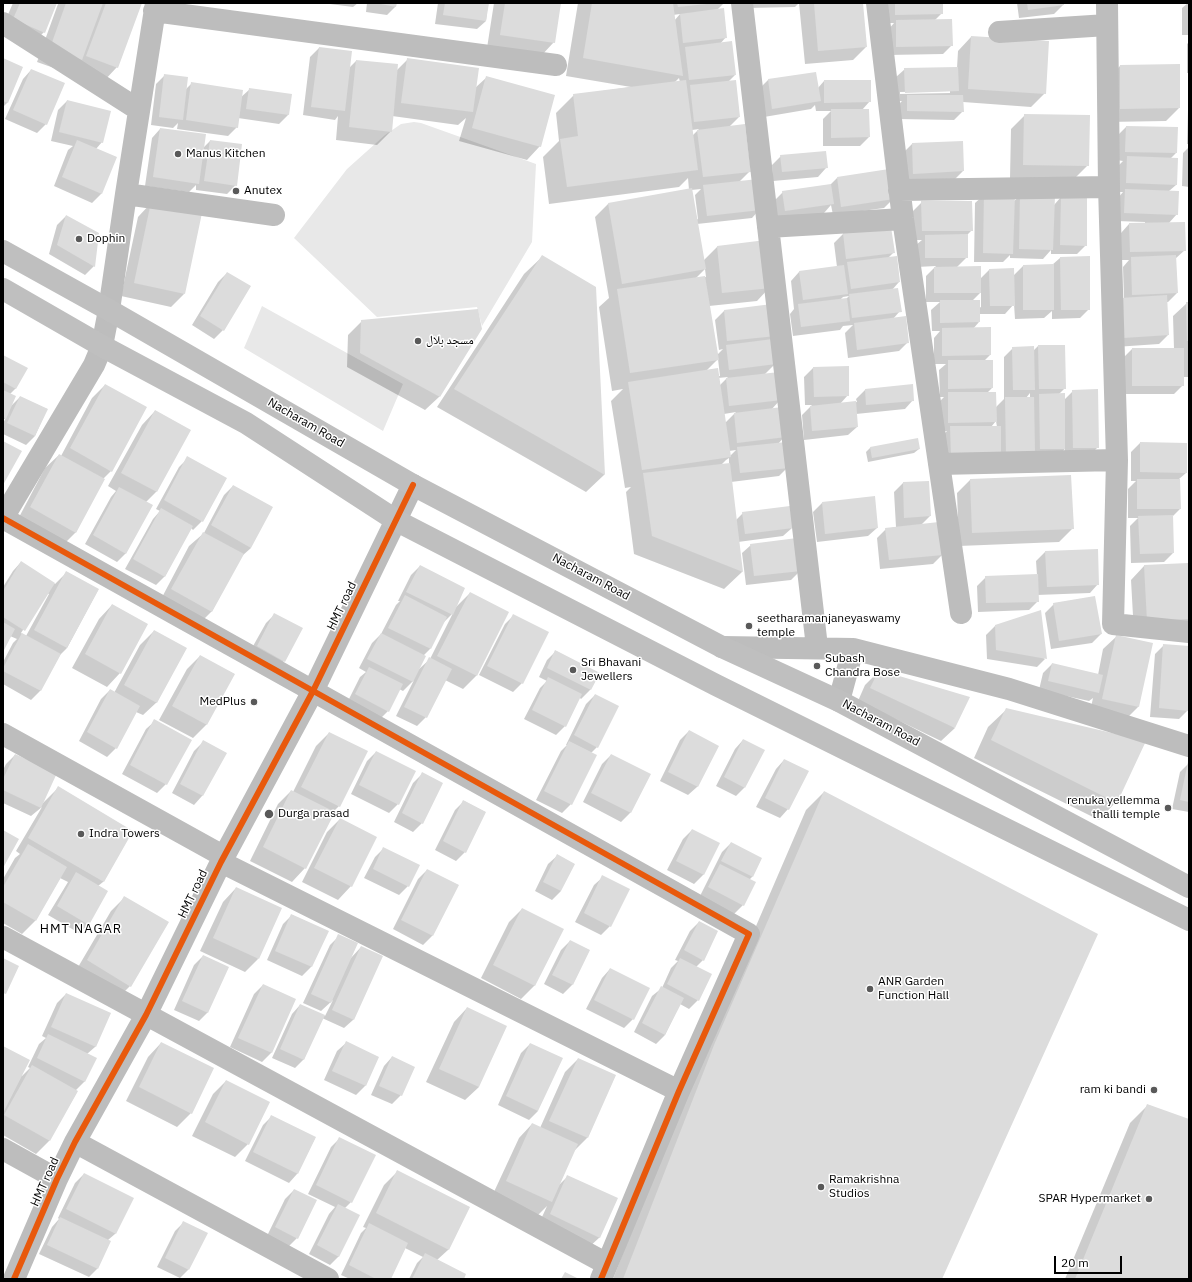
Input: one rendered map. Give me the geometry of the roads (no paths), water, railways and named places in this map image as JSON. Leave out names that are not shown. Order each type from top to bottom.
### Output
[{"type":"main road","name":"Nacharam Road","points":[[3,250],[413,484],[722,646],[838,701],[1189,887]]},
{"type":"main road","points":[[3,289],[102,346],[246,423],[397,521],[723,689],[1189,920]]},
{"type":"main road","points":[[1147,899],[1157,870]]},
{"type":"street","points":[[742,3],[817,647]]},
{"type":"street","points":[[877,3],[899,190],[961,613]]},
{"type":"street","points":[[1107,3],[1109,187],[1117,460],[1113,624],[1189,632]]},
{"type":"street","points":[[3,937],[146,1015],[604,1272],[679,1091],[749,934],[3,518],[94,366],[102,346],[109,310],[155,7],[556,65]]},
{"type":"street","points":[[3,24],[139,110]]},
{"type":"street","points":[[999,32],[1107,25]]},
{"type":"street","points":[[899,190],[1109,187]]},
{"type":"street","points":[[126,194],[274,215]]},
{"type":"street","points":[[768,227],[903,219]]},
{"type":"street","points":[[939,464],[1117,460]]},
{"type":"street","name":"HMT road","points":[[14,1279],[75,1142],[146,1015],[223,859],[313,691],[397,521],[413,484]]},
{"type":"street","points":[[722,646],[853,649],[1009,689],[1189,746]]},
{"type":"street","points":[[838,701],[853,649]]},
{"type":"street","points":[[3,734],[223,859],[679,1091]]},
{"type":"street","points":[[75,1142],[328,1279]]},
{"type":"street","points":[[3,1150],[58,1179]]},
{"type":"place","name":"Manus Kitchen","points":[[178,154]]},
{"type":"place","name":"Anutex","points":[[236,191]]},
{"type":"place","name":"Dophin","points":[[79,239]]},
{"type":"place","name":"مسجد بلال","points":[[418,341]]},
{"type":"place","name":"seetharamanjaneyaswamy temple","points":[[749,626]]},
{"type":"place","name":"Subash Chandra Bose","points":[[817,666]]},
{"type":"place","name":"Sri Bhavani Jewellers","points":[[573,670]]},
{"type":"place","name":"MedPlus","points":[[254,702]]},
{"type":"place","name":"renuka yellemma thalli temple","points":[[1168,808]]},
{"type":"place","name":"Durga prasad","points":[[269,814]]},
{"type":"place","name":"Indra Towers","points":[[81,834]]},
{"type":"place","name":"ANR Garden Function Hall","points":[[870,989]]},
{"type":"place","name":"ram ki bandi","points":[[1154,1090]]},
{"type":"place","name":"Ramakrishna Studios","points":[[821,1187]]},
{"type":"place","name":"SPAR Hypermarket","points":[[1149,1199]]},
{"type":"district","name":"HMT NAGAR","points":[[81,929]]}]
